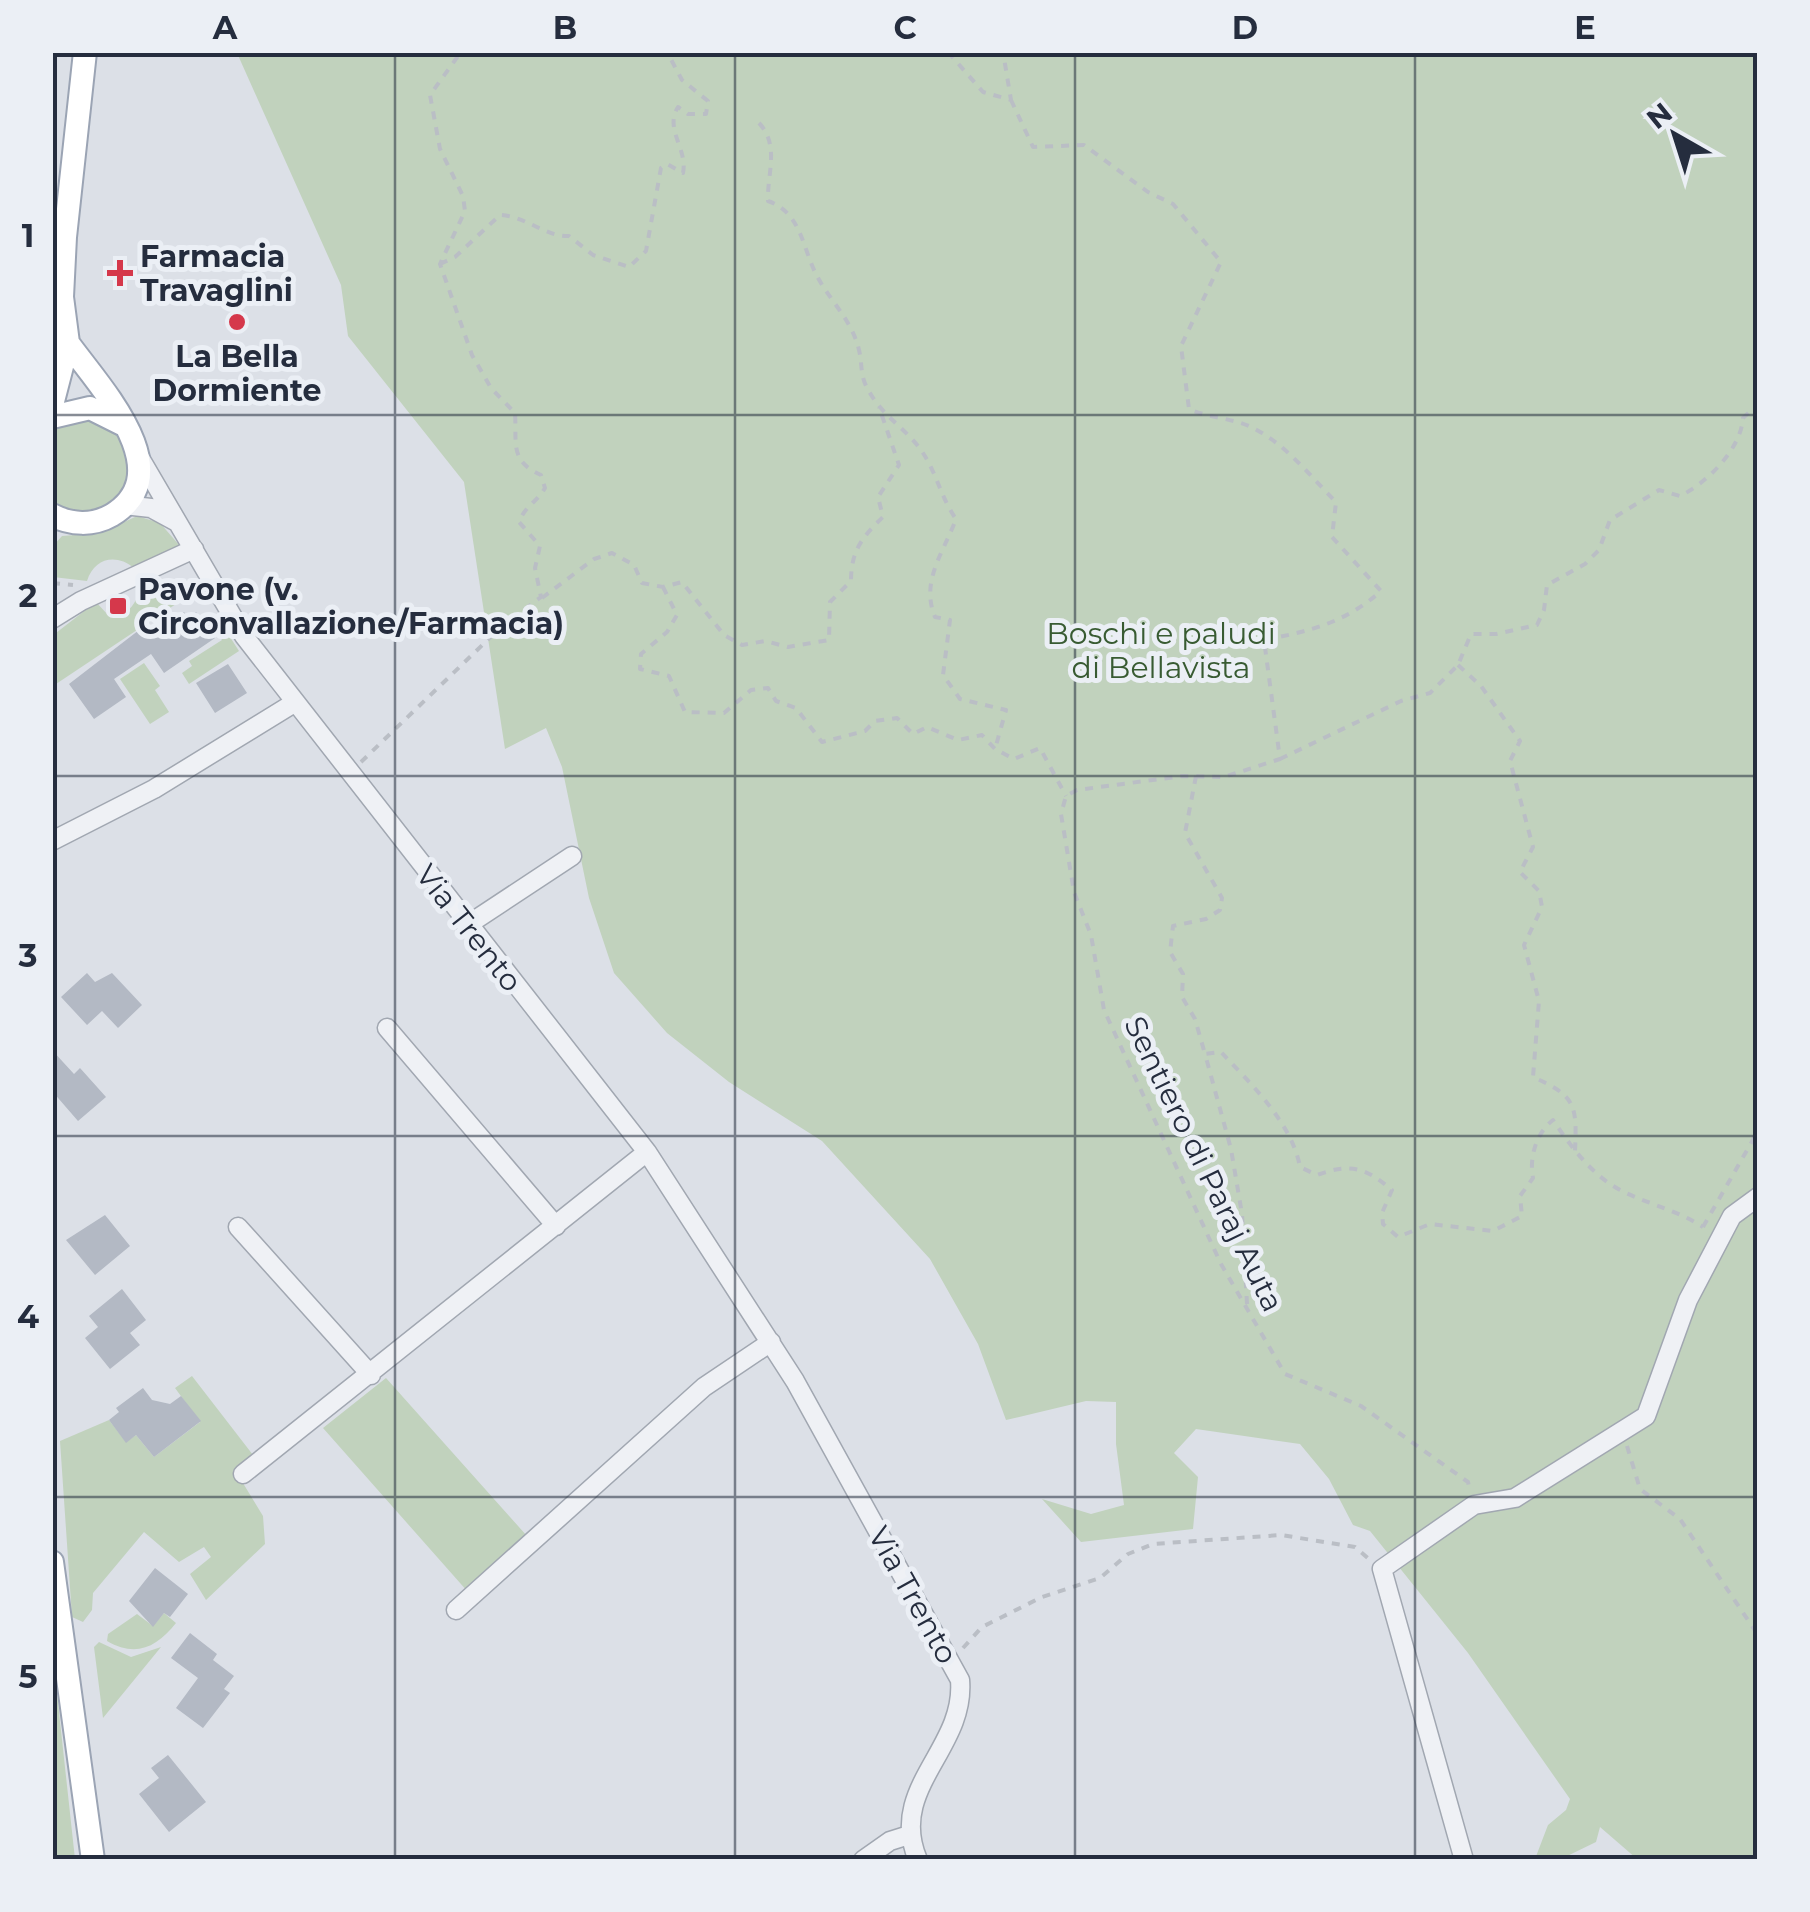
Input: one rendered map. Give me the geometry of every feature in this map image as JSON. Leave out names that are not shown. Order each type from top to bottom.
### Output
[{"type":"main road","points":[[52,405],[68,343],[62,297],[65,237],[85,52]]},
{"type":"main road","points":[[59,523],[100,520],[124,506],[137,484],[140,458],[128,430],[68,343]]},
{"type":"main road","points":[[52,416],[90,408],[117,419],[128,430]]},
{"type":"main road","points":[[52,1562],[93,1860]]},
{"type":"street","name":"Via Trento","points":[[140,458],[244,636],[466,926],[647,1152],[772,1342],[948,1658],[960,1680],[962,1707],[923,1779],[909,1819],[918,1860]]},
{"type":"street","points":[[124,506],[151,508],[178,523]]},
{"type":"street","points":[[52,619],[81,601],[194,549]]},
{"type":"street","points":[[52,841],[154,790],[294,703]]},
{"type":"street","points":[[466,926],[572,856]]},
{"type":"street","points":[[387,1028],[556,1226]]},
{"type":"street","points":[[243,1474],[647,1152]]},
{"type":"street","points":[[1464,1860],[1382,1569],[1474,1505],[1515,1498],[1646,1416],[1704,1270],[1732,1216],[1758,1197]]},
{"type":"street","points":[[238,1228],[370,1375]]},
{"type":"street","points":[[456,1610],[704,1387],[772,1342]]},
{"type":"street","points":[[863,1860],[890,1840],[910,1835]]},
{"type":"path","points":[[461,52],[430,94],[440,149],[463,196],[465,211],[440,264],[472,354],[490,388],[515,413],[515,455],[525,468],[542,475],[545,488],[539,500],[525,506],[519,522],[540,546],[535,568],[542,586],[538,600]]},
{"type":"path","points":[[440,264],[455,256],[500,215],[518,216],[558,236],[569,236],[593,255],[629,267],[646,251],[661,168],[668,164],[683,173],[686,157],[672,124],[674,112],[678,107],[688,114],[706,114],[708,101],[682,80],[666,52]]},
{"type":"path","points":[[948,52],[983,92],[1010,100]]},
{"type":"path","points":[[1003,52],[1010,100],[1032,147],[1084,144],[1148,192],[1173,204],[1221,262],[1181,346],[1190,409],[1210,418],[1246,424],[1272,438],[1336,502],[1332,536],[1380,591],[1358,612],[1320,629],[1264,640],[1280,759]]},
{"type":"path","points":[[349,772],[501,628],[594,559],[612,553],[634,565],[642,583],[664,588],[682,582],[724,636],[742,645],[764,641],[788,647],[829,640],[830,602],[851,581],[851,558],[864,536],[883,518],[878,496],[899,465],[879,404],[858,366],[860,352],[838,303],[817,276],[796,225],[784,207],[768,202],[766,172],[773,157],[768,133],[758,123]]},
{"type":"path","points":[[879,404],[906,429],[937,473],[940,493],[956,519],[945,549],[934,562],[928,601],[935,617],[950,620],[943,676],[960,698],[1006,710],[995,749]]},
{"type":"path","points":[[664,588],[677,615],[667,632],[641,654],[640,669],[669,676],[684,712],[724,712],[751,690],[768,688],[776,701],[796,708],[822,742],[865,732],[874,721],[898,718],[913,734],[927,727],[958,740],[982,735],[995,749],[1014,759],[1040,748],[1066,796],[1077,790],[1196,776],[1224,777],[1280,759],[1402,702],[1430,693],[1458,665],[1471,634],[1496,634],[1536,625],[1544,610],[1546,586],[1585,564],[1599,550],[1610,520],[1659,490],[1680,496],[1706,483],[1742,434],[1742,418],[1758,404]]},
{"type":"path","points":[[1458,665],[1481,686],[1520,741],[1510,762],[1533,847],[1520,872],[1539,891],[1542,907],[1524,944],[1538,1001],[1533,1077],[1570,1098],[1575,1110],[1575,1151]]},
{"type":"path","points":[[1196,776],[1185,833],[1222,898],[1220,910],[1206,919],[1173,926],[1170,952],[1183,974],[1182,996],[1195,1019],[1231,1149],[1242,1214],[1246,1306]]},
{"type":"path","name":"Sentiero di Paraj Auta","points":[[1066,796],[1061,814],[1074,892],[1091,935],[1104,1010],[1125,1064],[1162,1130],[1221,1264],[1285,1374],[1361,1406],[1468,1482],[1474,1505]]},
{"type":"path","points":[[1205,1054],[1221,1052],[1236,1068],[1286,1130],[1296,1146],[1300,1167],[1317,1175],[1342,1166],[1369,1169],[1392,1190],[1382,1213],[1383,1224],[1398,1237],[1430,1224],[1493,1231],[1522,1216],[1520,1196],[1533,1178],[1529,1159],[1544,1126],[1553,1120],[1575,1151],[1621,1191],[1685,1214],[1704,1226]]},
{"type":"path","points":[[1621,1432],[1640,1489],[1680,1519],[1758,1634]]},
{"type":"path","points":[[948,1658],[974,1640],[982,1627],[1042,1597],[1100,1578],[1128,1554],[1153,1544],[1281,1535],[1355,1548],[1382,1569]]},
{"type":"green space","name":"Boschi e paludi di Bellavista","points":[[237,53],[1757,53],[1757,1859],[1637,1859],[1600,1827],[1596,1842],[1561,1859],[1535,1859],[1548,1825],[1566,1810],[1570,1799],[1468,1653],[1370,1531],[1353,1525],[1329,1479],[1300,1444],[1196,1429],[1174,1453],[1198,1477],[1193,1529],[1081,1542],[1042,1499],[1091,1514],[1124,1505],[1116,1444],[1116,1402],[1086,1401],[1006,1420],[978,1344],[930,1259],[822,1141],[729,1082],[667,1033],[614,973],[589,898],[562,767],[546,728],[505,749],[464,482],[348,336],[341,285]]},
{"type":"green space","points":[[88,418],[118,433],[131,464],[124,491],[115,500],[92,511],[79,512],[53,503],[53,429]]},
{"type":"green space","points":[[137,516],[160,523],[180,546],[134,568],[120,560],[106,560],[95,567],[87,581],[53,577],[53,546],[62,536],[101,533]]},
{"type":"green space","points":[[196,578],[203,586],[53,686],[52,636],[96,602],[108,615],[119,615],[131,608],[139,594]]},
{"type":"green space","points":[[219,620],[239,651],[189,684],[182,673],[192,666],[189,661],[222,640],[212,625]]},
{"type":"green space","points":[[144,663],[160,686],[155,690],[169,712],[150,724],[120,679]]},
{"type":"green space","points":[[192,1376],[253,1455],[235,1470],[263,1516],[265,1544],[206,1600],[190,1574],[211,1557],[204,1547],[179,1562],[144,1532],[93,1593],[92,1610],[83,1622],[72,1617],[60,1441],[109,1420],[126,1442],[136,1435],[154,1457],[200,1422],[175,1388]]},
{"type":"green space","points":[[386,1378],[527,1536],[468,1592],[323,1428]]},
{"type":"green space","points":[[164,1613],[176,1623],[153,1644],[127,1649],[107,1641],[108,1634],[137,1614],[153,1626]]},
{"type":"green space","points":[[99,1642],[131,1657],[161,1647],[103,1718],[94,1647]]},
{"type":"green space","points":[[57,1694],[75,1859],[53,1859],[52,1702]]},
{"type":"building","points":[[184,612],[188,618],[196,612],[215,638],[164,673],[151,654],[114,679],[126,697],[94,719],[69,684],[143,627],[149,636]]},
{"type":"building","points":[[228,664],[247,693],[215,713],[196,683]]},
{"type":"building","points":[[87,973],[95,982],[112,973],[142,1005],[118,1028],[102,1011],[87,1025],[61,997]]},
{"type":"building","points":[[52,1050],[74,1074],[80,1068],[106,1097],[78,1121],[52,1091]]},
{"type":"building","points":[[105,1215],[130,1246],[95,1275],[66,1240]]},
{"type":"building","points":[[122,1289],[146,1320],[130,1333],[140,1345],[110,1369],[85,1338],[98,1327],[89,1316]]},
{"type":"building","points":[[143,1388],[152,1400],[170,1404],[181,1396],[201,1421],[154,1457],[136,1435],[126,1443],[109,1420],[119,1412],[116,1408]]},
{"type":"building","points":[[155,1568],[188,1594],[170,1617],[164,1613],[153,1627],[129,1601]]},
{"type":"building","points":[[190,1633],[217,1654],[213,1660],[234,1676],[224,1689],[230,1693],[203,1728],[176,1708],[198,1678],[171,1658]]},
{"type":"building","points":[[168,1755],[206,1802],[169,1832],[139,1794],[159,1778],[151,1768]]},
{"type":"place","name":"Farmacia Travaglini","points":[[120,273]]},
{"type":"place","name":"La Bella Dormiente","points":[[237,322]]},
{"type":"place","name":"Pavone (v. Circonvallazione/Farmacia)","points":[[118,606]]}]
